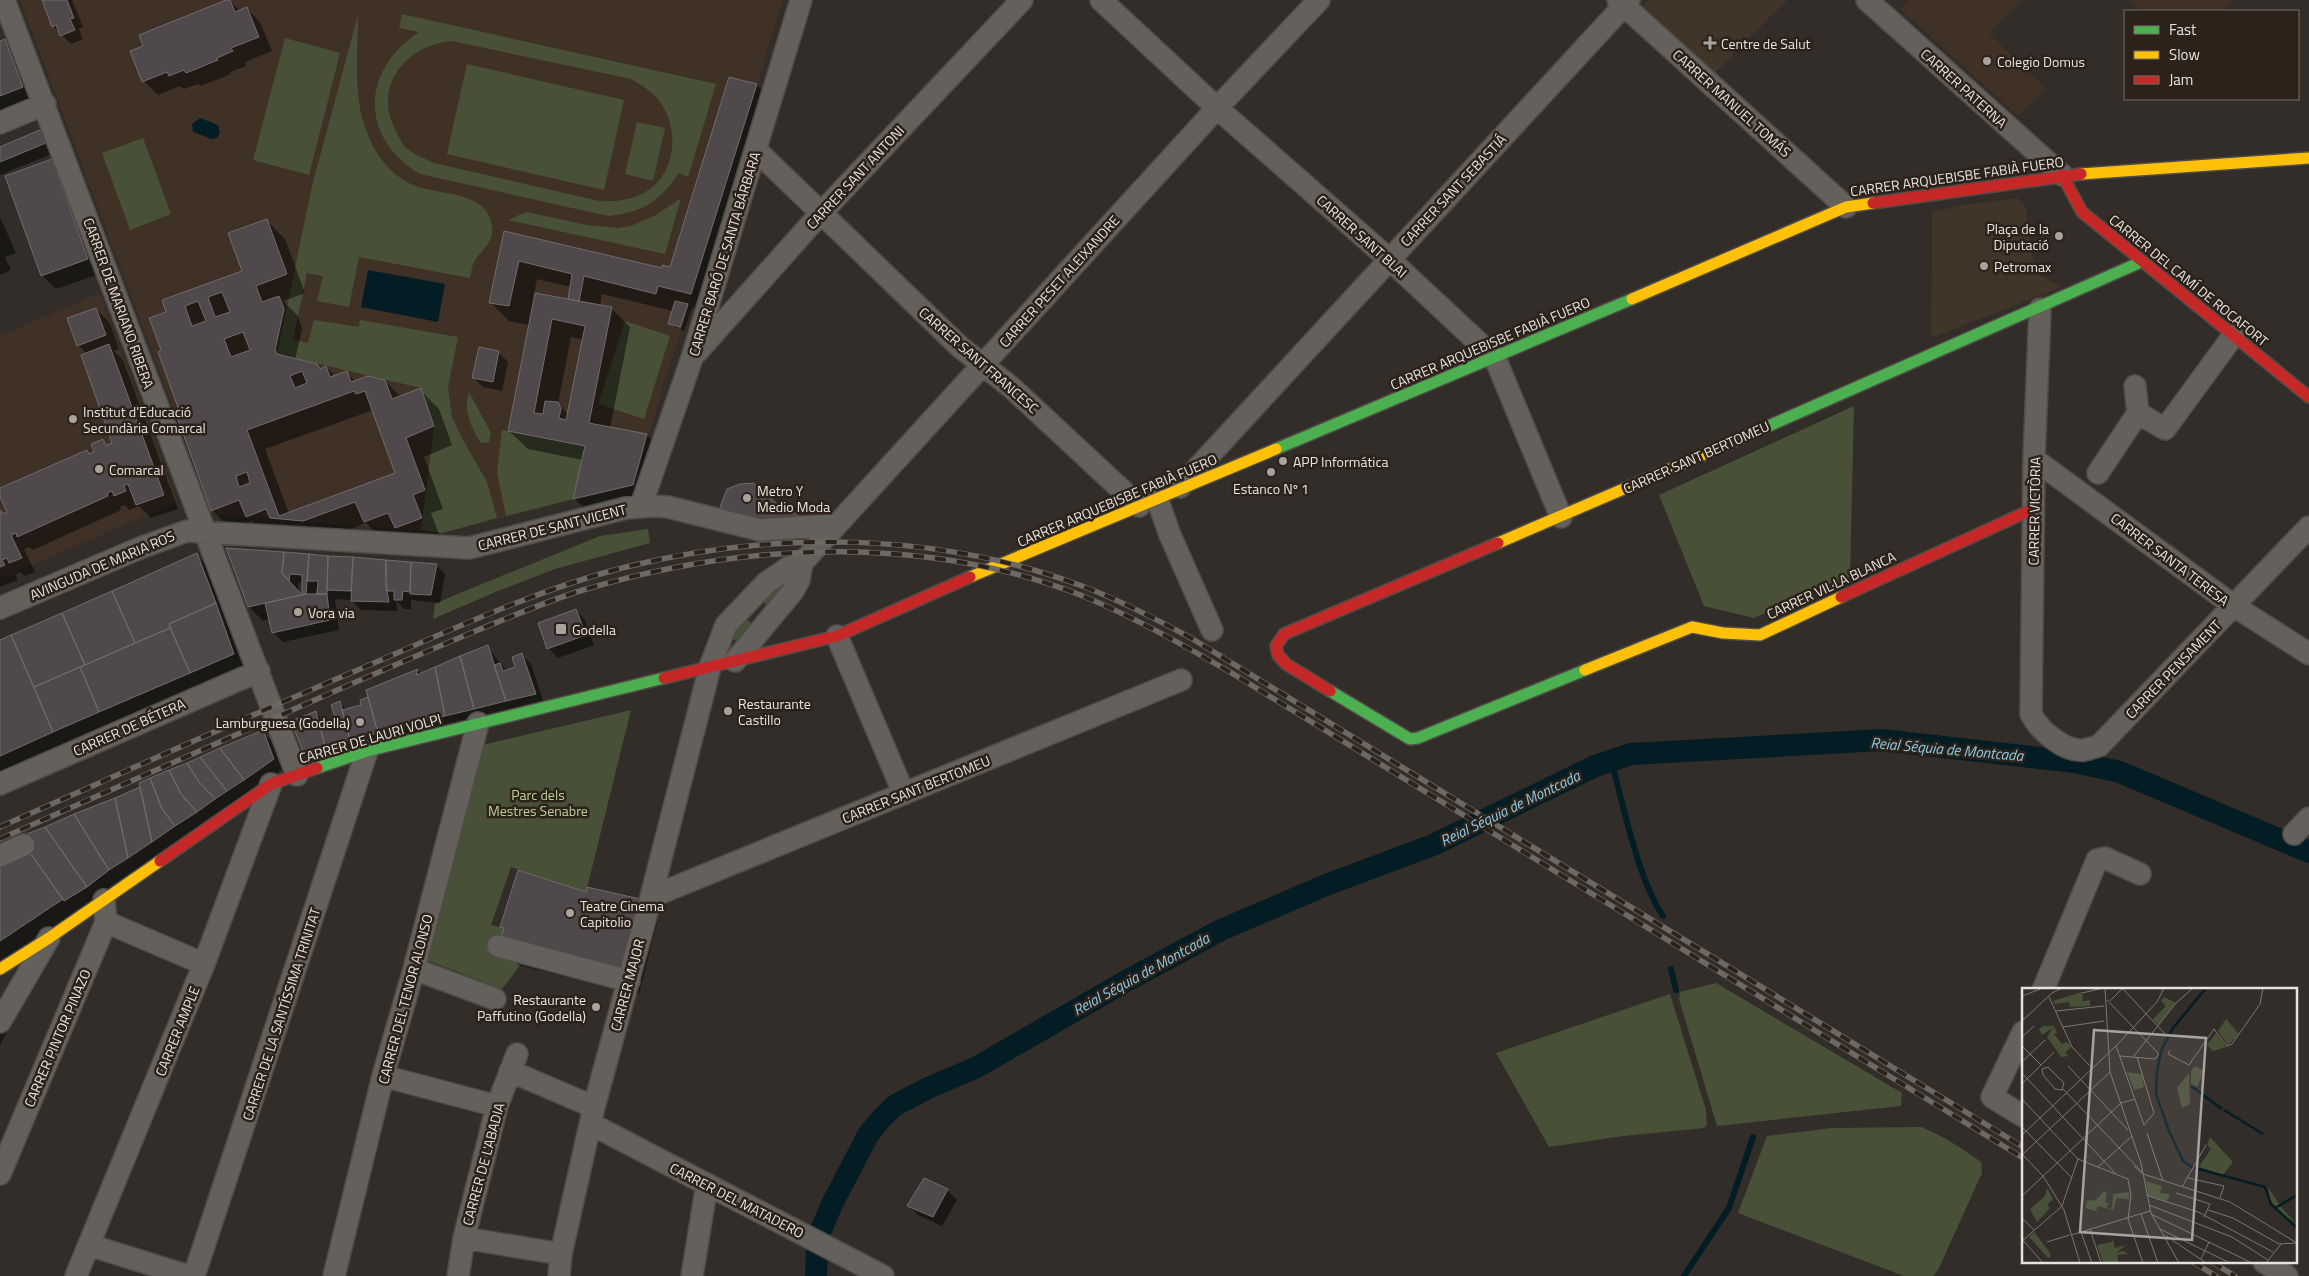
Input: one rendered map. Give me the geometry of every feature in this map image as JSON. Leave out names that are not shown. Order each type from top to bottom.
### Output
[{"type":"street","name":"CARRER BARÓ DE SANTA BÁRBARA","points":[[641,506],[692,358],[801,0]]},
{"type":"street","name":"CARRER SANT ANTONI","points":[[692,358],[821,212],[1022,0]]},
{"type":"street","name":"CARRER SANT BLAI","points":[[1101,0],[1217,108],[1389,259],[1496,358],[1561,517]]},
{"type":"street","name":"CARRER PESET ALEIXANDRE","points":[[802,563],[1217,108],[1319,0]]},
{"type":"street","name":"CARRER MANUEL TOMÁS","points":[[1624,2],[1846,207]]},
{"type":"street","name":"CARRER SANT SEBASTIÁ","points":[[1158,498],[1389,259],[1624,2]]},
{"type":"street","name":"CARRER PATERNA","points":[[1878,3],[2062,175]]},
{"type":"street","name":"CARRER DE MARIANO RIBERA","points":[[5,11],[45,104],[188,490],[207,530],[297,774]]},
{"type":"street","points":[[0,123],[45,104]]},
{"type":"street","name":"CARRER SANT FRANCESC","points":[[756,150],[960,347],[1158,498]]},
{"type":"street","name":"CARRER ARQUEBISBE FABIÀ FUERO","points":[[710,667],[837,636],[935,591],[1496,358],[1846,207],[2062,175],[2309,158]]},
{"type":"street","name":"CARRER DEL CAMÍ DE ROCAFORT","points":[[2062,175],[2077,206],[2141,262],[2309,397]]},
{"type":"street","name":"CARRER SANT BERTOMEU","points":[[1286,664],[1277,652],[1275,644],[1279,636],[1289,630],[1561,517],[1839,394],[2040,309],[2141,262]]},
{"type":"street","name":"CARRER VICTÒRIA","points":[[2040,309],[2034,459],[2031,714],[2036,726],[2067,747],[2082,750],[2099,746]]},
{"type":"street","points":[[2138,413],[2165,429],[2233,336]]},
{"type":"street","points":[[2098,473],[2138,413],[2135,386]]},
{"type":"street","name":"CARRER SANTA TERESA","points":[[2034,459],[2234,606],[2309,654]]},
{"type":"street","points":[[1158,498],[1174,543],[1212,630]]},
{"type":"street","name":"CARRER DE SANT VICENT","points":[[207,530],[469,548],[641,506],[668,508],[760,530],[835,525]]},
{"type":"street","name":"CARRER VIL·LA BLANCA","points":[[1286,664],[1410,739],[1441,729],[1692,626],[1723,633],[1760,635],[2034,509]]},
{"type":"street","name":"CARRER PENSAMENT","points":[[2099,746],[2309,528]]},
{"type":"street","name":"AVINGUDA DE MARIA ROS","points":[[0,608],[143,547],[187,531],[207,530]]},
{"type":"street","points":[[735,661],[757,632],[793,591],[799,580],[802,563]]},
{"type":"street","name":"CARRER MAJOR","points":[[559,1276],[561,1254],[593,1116],[710,667],[726,626],[766,583],[788,568],[802,563]]},
{"type":"street","points":[[837,636],[904,794]]},
{"type":"street","name":"CARRER DE LAURI VOLPI","points":[[0,969],[49,938],[271,784],[367,751],[710,667]]},
{"type":"street","name":"CARRER DE BÉTERA","points":[[0,784],[259,671]]},
{"type":"street","name":"CARRER SANT BERTOMEU","points":[[651,897],[1181,680]]},
{"type":"street","name":"CARRER DEL TENOR ALONSO","points":[[334,1276],[384,1076],[478,723]]},
{"type":"street","name":"CARRER DE LA SANTÍSSIMA TRINITAT","points":[[194,1276],[367,751]]},
{"type":"street","name":"CARRER AMPLE","points":[[76,1276],[204,964],[271,784]]},
{"type":"street","points":[[2294,834],[2309,818]]},
{"type":"street","points":[[0,856],[24,845]]},
{"type":"street","points":[[2044,988],[2097,860],[2105,858],[2140,874]]},
{"type":"street","name":"CARRER PINTOR PINAZO","points":[[0,1174],[106,922],[104,900]]},
{"type":"street","points":[[106,922],[204,964]]},
{"type":"street","points":[[0,1022],[49,938]]},
{"type":"street","points":[[498,946],[629,981]]},
{"type":"street","points":[[414,969],[495,998]]},
{"type":"street","points":[[2022,1034],[1992,1097],[2022,1115]]},
{"type":"street","name":"CARRER DEL MATADERO","points":[[513,1063],[593,1116],[707,1184],[883,1276]]},
{"type":"street","name":"CARRER DE L'ABADIA","points":[[458,1276],[464,1238],[497,1106],[513,1063]]},
{"type":"street","points":[[384,1076],[497,1106]]},
{"type":"street","points":[[692,1276],[707,1184]]},
{"type":"street","points":[[464,1238],[561,1254]]},
{"type":"street","points":[[89,1245],[188,1276]]},
{"type":"street","points":[[2267,1264],[2287,1276]]},
{"type":"shaded area","points":[[20,0],[783,0],[633,485],[442,533],[213,514]]},
{"type":"shaded area","name":"Centre de Salut","points":[[1649,0],[1787,0],[1713,75],[1639,11]]},
{"type":"shaded area","name":"Colegio Domus","points":[[1908,0],[2023,0],[1989,33],[2046,89],[2018,116],[1900,9]]},
{"type":"shaded area","points":[[2129,0],[2234,0],[2223,10],[2141,10]]},
{"type":"shaded area","name":"Petromax","points":[[2018,198],[2026,207],[2032,257],[2040,275],[2062,287],[1931,338],[1932,212],[1969,204]]},
{"type":"shaded area","name":"Institut d'Educació Secundària Comarcal","points":[[100,293],[177,502],[0,579],[0,336]]},
{"type":"green space","points":[[402,14],[716,84],[688,177],[679,173],[665,191],[649,204],[631,212],[608,216],[420,174],[400,159],[386,142],[378,123],[375,104],[378,84],[386,65],[400,48],[419,32],[399,28]],"holes":[[[452,41],[631,79],[654,95],[667,113],[672,136],[672,148],[666,171],[659,181],[644,193],[619,201],[599,201],[434,163],[414,154],[404,146],[389,113],[388,97],[391,83],[398,70],[421,50],[436,44]]]},
{"type":"green space","points":[[358,15],[358,91],[363,121],[375,150],[392,171],[405,181],[423,188],[470,199],[479,204],[487,211],[491,221],[492,234],[489,243],[474,262],[470,278],[359,257],[349,307],[317,301],[323,276],[307,273],[293,340],[308,343],[314,320],[359,327],[360,320],[458,337],[448,387],[452,417],[487,482],[497,518],[442,533],[421,530],[434,426],[421,388],[277,354],[312,186]]},
{"type":"green space","points":[[285,38],[340,53],[309,175],[253,160]]},
{"type":"green space","points":[[467,64],[624,100],[604,190],[447,154]]},
{"type":"green space","points":[[637,122],[665,128],[653,181],[625,174]]},
{"type":"green space","points":[[143,138],[171,214],[130,230],[102,153]]},
{"type":"green space","points":[[681,198],[665,254],[508,220],[526,212],[587,225],[618,228],[631,226],[656,215]]},
{"type":"green space","points":[[625,321],[670,336],[644,419],[598,404]]},
{"type":"green space","points":[[469,392],[491,433],[489,442],[481,443],[471,425],[467,406]]},
{"type":"green space","points":[[1854,406],[1850,577],[1754,618],[1704,606],[1659,495]]},
{"type":"green space","points":[[502,430],[585,446],[573,499],[506,516],[497,472]]},
{"type":"green space","points":[[648,529],[650,543],[555,569],[433,619],[435,604],[455,595],[600,536]]},
{"type":"green space","points":[[780,584],[784,589],[769,608],[761,600]]},
{"type":"green space","points":[[744,617],[754,626],[739,641],[733,640],[731,635]]},
{"type":"green space","name":"Parc dels Mestres Senabre","points":[[631,710],[586,892],[511,867],[491,925],[504,928],[495,956],[521,964],[502,989],[424,959],[482,745]]},
{"type":"green space","points":[[1716,983],[1902,1093],[1901,1106],[1717,1126],[1679,999],[1680,992]]},
{"type":"green space","points":[[1670,994],[1706,1110],[1707,1125],[1704,1128],[1623,1136],[1549,1147],[1496,1053]]},
{"type":"green space","points":[[1921,1127],[1937,1134],[1981,1162],[1982,1173],[1938,1270],[1933,1276],[1904,1276],[1738,1213],[1767,1136],[1832,1128]]},
{"type":"water","points":[[200,118],[218,125],[220,132],[217,138],[212,139],[193,132],[192,124]]},
{"type":"water","points":[[368,270],[445,284],[438,322],[361,307]]},
{"type":"building","points":[[42,0],[67,0],[74,18],[70,19],[75,30],[60,36],[56,25],[52,27]]},
{"type":"building","points":[[230,0],[235,12],[247,7],[259,37],[231,48],[233,51],[217,58],[218,60],[186,73],[184,70],[169,76],[167,72],[142,82],[130,51],[143,46],[139,35]]},
{"type":"building","points":[[5,39],[23,87],[0,96],[0,41]]},
{"type":"building","points":[[729,77],[757,84],[691,294],[658,286],[656,294],[584,276],[579,301],[568,299],[572,274],[519,261],[509,306],[489,303],[504,231],[662,268],[662,265],[670,267]]},
{"type":"building","points":[[42,129],[46,143],[0,162],[0,147]]},
{"type":"building","points":[[52,159],[88,259],[41,276],[5,176]]},
{"type":"building","points":[[267,219],[287,274],[256,286],[262,302],[279,296],[284,309],[275,350],[277,354],[317,364],[320,369],[326,366],[330,377],[347,371],[351,382],[368,376],[385,380],[392,399],[421,388],[434,426],[406,438],[425,490],[413,495],[422,518],[395,528],[388,513],[364,522],[355,502],[303,521],[270,518],[266,509],[246,517],[239,500],[211,511],[176,414],[180,413],[158,352],[161,350],[149,318],[166,312],[162,300],[242,271],[228,233]],"holes":[[[222,292],[230,312],[215,317],[208,297]],[[198,301],[206,321],[192,326],[185,306]],[[243,332],[250,350],[231,357],[224,339]],[[302,371],[307,383],[295,388],[290,376]],[[354,391],[356,394],[365,391],[395,473],[279,516],[247,430]],[[247,472],[250,483],[239,487],[236,476]]]},
{"type":"building","points":[[535,293],[612,307],[589,423],[647,434],[633,485],[573,499],[585,446],[508,431]],"holes":[[[552,319],[585,326],[566,420],[559,418],[561,409],[558,402],[545,401],[543,414],[534,413]]]},
{"type":"building","points":[[675,301],[688,304],[680,327],[668,324]]},
{"type":"building","points":[[96,308],[106,335],[77,346],[67,318]]},
{"type":"building","name":"Comarcal","points":[[109,344],[164,495],[136,505],[128,484],[124,486],[126,491],[114,496],[112,491],[107,493],[108,496],[17,537],[16,533],[11,535],[22,558],[9,563],[7,558],[2,560],[5,565],[0,567],[0,510],[3,514],[7,512],[0,497],[0,488],[87,450],[89,454],[94,452],[91,444],[103,439],[106,445],[112,443],[81,355]]},
{"type":"building","points":[[479,347],[499,351],[493,382],[472,378]]},
{"type":"building","name":"Metro Y Medio Moda","points":[[753,483],[784,510],[787,508],[804,519],[757,523],[720,507],[727,489],[740,484]]},
{"type":"building","points":[[226,548],[284,552],[282,573],[302,595],[248,607]]},
{"type":"building","points":[[284,552],[309,554],[306,594],[302,595],[302,575],[290,574],[289,581],[282,573]]},
{"type":"building","points":[[197,553],[216,603],[169,624],[170,628],[135,643],[112,591]]},
{"type":"building","points":[[309,554],[328,556],[327,594],[317,594],[318,581],[307,581]]},
{"type":"building","points":[[328,556],[353,557],[351,591],[327,590]]},
{"type":"building","points":[[353,557],[386,560],[385,581],[389,602],[351,601]]},
{"type":"building","points":[[386,560],[411,562],[410,592],[403,591],[402,600],[394,600],[394,591],[387,591]]},
{"type":"building","points":[[411,562],[437,564],[431,595],[410,594]]},
{"type":"building","points":[[112,591],[135,643],[85,665],[62,613]]},
{"type":"building","name":"Vora via","points":[[306,594],[327,594],[330,620],[272,633],[265,603]]},
{"type":"building","points":[[216,603],[234,654],[190,673],[169,624]]},
{"type":"building","points":[[576,609],[586,635],[547,649],[538,623]]},
{"type":"building","points":[[62,613],[85,665],[34,687],[11,635]]},
{"type":"building","points":[[170,628],[190,673],[99,712],[80,667]]},
{"type":"building","points":[[11,635],[53,732],[0,756],[0,640]]},
{"type":"building","points":[[488,645],[506,701],[474,709],[460,656]]},
{"type":"building","points":[[522,653],[536,694],[506,701],[494,665],[500,663],[503,671],[515,667],[512,657]]},
{"type":"building","points":[[460,656],[474,709],[445,716],[435,667]]},
{"type":"building","points":[[80,667],[99,712],[53,732],[34,687]]},
{"type":"building","points":[[435,667],[445,716],[378,733],[366,690],[418,669],[416,675]]},
{"type":"building","name":"Lamburguesa (Godella)","points":[[368,697],[378,733],[350,740],[342,710],[361,705],[360,700]]},
{"type":"building","points":[[340,701],[350,740],[325,746],[320,725],[336,721],[331,705]]},
{"type":"building","points":[[316,711],[325,746],[303,752],[291,721]]},
{"type":"building","points":[[263,730],[274,759],[244,780],[220,748]]},
{"type":"building","points":[[220,748],[244,780],[227,791],[200,757]]},
{"type":"building","points":[[200,757],[227,791],[215,799],[199,782],[187,763]]},
{"type":"building","points":[[187,763],[199,782],[215,799],[197,812],[181,794],[169,770]]},
{"type":"building","points":[[169,770],[181,794],[197,812],[175,826],[162,809],[150,778]]},
{"type":"building","points":[[150,778],[162,809],[175,826],[152,842],[139,783]]},
{"type":"building","points":[[140,787],[152,842],[128,858],[115,798]]},
{"type":"building","points":[[115,798],[128,858],[109,870],[74,814]]},
{"type":"building","points":[[74,814],[109,870],[87,887],[45,827]]},
{"type":"building","points":[[45,827],[87,887],[64,901],[19,837]]},
{"type":"building","points":[[30,853],[63,899],[0,941],[0,868],[8,862],[10,864]]},
{"type":"building","name":"Teatre Cinema Capitolio","points":[[518,870],[586,892],[587,887],[640,899],[620,975],[498,946],[504,928],[500,927]]},
{"type":"building","points":[[924,1178],[948,1189],[933,1217],[907,1206]]},
{"type":"waterway","name":"Reial Séquia de Montcada","points":[[821,1230],[832,1204],[868,1135],[894,1106],[926,1089],[977,1067],[1128,980],[1221,930],[1326,885],[1433,845],[1595,766],[1631,754],[1882,740],[2075,762],[2120,772],[2309,852]]},
{"type":"waterway","points":[[1611,761],[1639,862],[1646,882],[1663,916]]},
{"type":"waterway","points":[[1671,969],[1676,990]]},
{"type":"waterway","points":[[1684,1276],[1729,1208],[1753,1137]]},
{"type":"waterway","name":"Reial Séquia de Montcada","points":[[816,1276],[817,1248]]},
{"type":"railway","points":[[0,827],[225,727],[458,627],[525,599],[593,576],[682,555],[740,547],[798,543],[856,542],[914,547],[971,555],[1027,568],[1096,591],[1191,638],[2022,1146]]},
{"type":"railway","points":[[0,839],[478,630],[583,590],[644,574],[706,562],[770,554],[834,552],[898,554],[961,562],[1023,576],[1083,596],[1141,623],[1198,654],[2022,1157]]},
{"type":"railway","points":[[2196,1264],[2216,1276]]},
{"type":"railway","points":[[2215,1264],[2235,1276]]},
{"type":"traffic: fast","points":[[1714,450],[2141,262]]},
{"type":"traffic: fast","points":[[1276,449],[1632,299]]},
{"type":"traffic: fast","points":[[1330,691],[1410,739],[1418,738],[1585,670]]},
{"type":"traffic: fast","points":[[317,768],[367,751],[664,678]]},
{"type":"traffic: slow","points":[[2081,174],[2309,158]]},
{"type":"traffic: slow","points":[[1632,299],[1846,207],[1873,203]]},
{"type":"traffic: slow","points":[[970,577],[1276,449]]},
{"type":"traffic: slow","points":[[1498,543],[1714,450]]},
{"type":"traffic: slow","points":[[1585,670],[1692,627],[1723,633],[1760,635],[1841,597]]},
{"type":"traffic: slow","points":[[0,969],[49,938],[160,861]]},
{"type":"traffic: jam","points":[[1873,203],[2081,174]]},
{"type":"traffic: jam","points":[[2062,175],[2082,212],[2309,397]]},
{"type":"traffic: jam","points":[[1841,597],[2033,509]]},
{"type":"traffic: jam","points":[[1330,691],[1286,664],[1278,655],[1276,646],[1284,634],[1498,543]]},
{"type":"traffic: jam","points":[[664,678],[837,636],[970,577]]},
{"type":"traffic: jam","points":[[160,861],[271,784],[317,768]]},
{"type":"place","name":"Centre de Salut","points":[[1710,43]]},
{"type":"place","name":"Colegio Domus","points":[[1987,61]]},
{"type":"place","name":"Plaça de la Diputació","points":[[2059,236]]},
{"type":"place","name":"Petromax","points":[[1984,266]]},
{"type":"place","name":"Institut d'Educació Secundària Comarcal","points":[[73,419]]},
{"type":"place","name":"APP Informática","points":[[1283,461]]},
{"type":"place","name":"Comarcal","points":[[99,469]]},
{"type":"place","name":"Estanco Nº 1","points":[[1271,472]]},
{"type":"place","name":"Metro Y Medio Moda","points":[[747,498]]},
{"type":"place","name":"Vora via","points":[[298,612]]},
{"type":"place","name":"Godella","points":[[561,629]]},
{"type":"place","name":"Restaurante Castillo","points":[[728,711]]},
{"type":"place","name":"Lamburguesa (Godella)","points":[[360,722]]},
{"type":"place","name":"Teatre Cinema Capitolio","points":[[570,913]]},
{"type":"place","name":"Restaurante Paffutino (Godella)","points":[[596,1007]]}]
